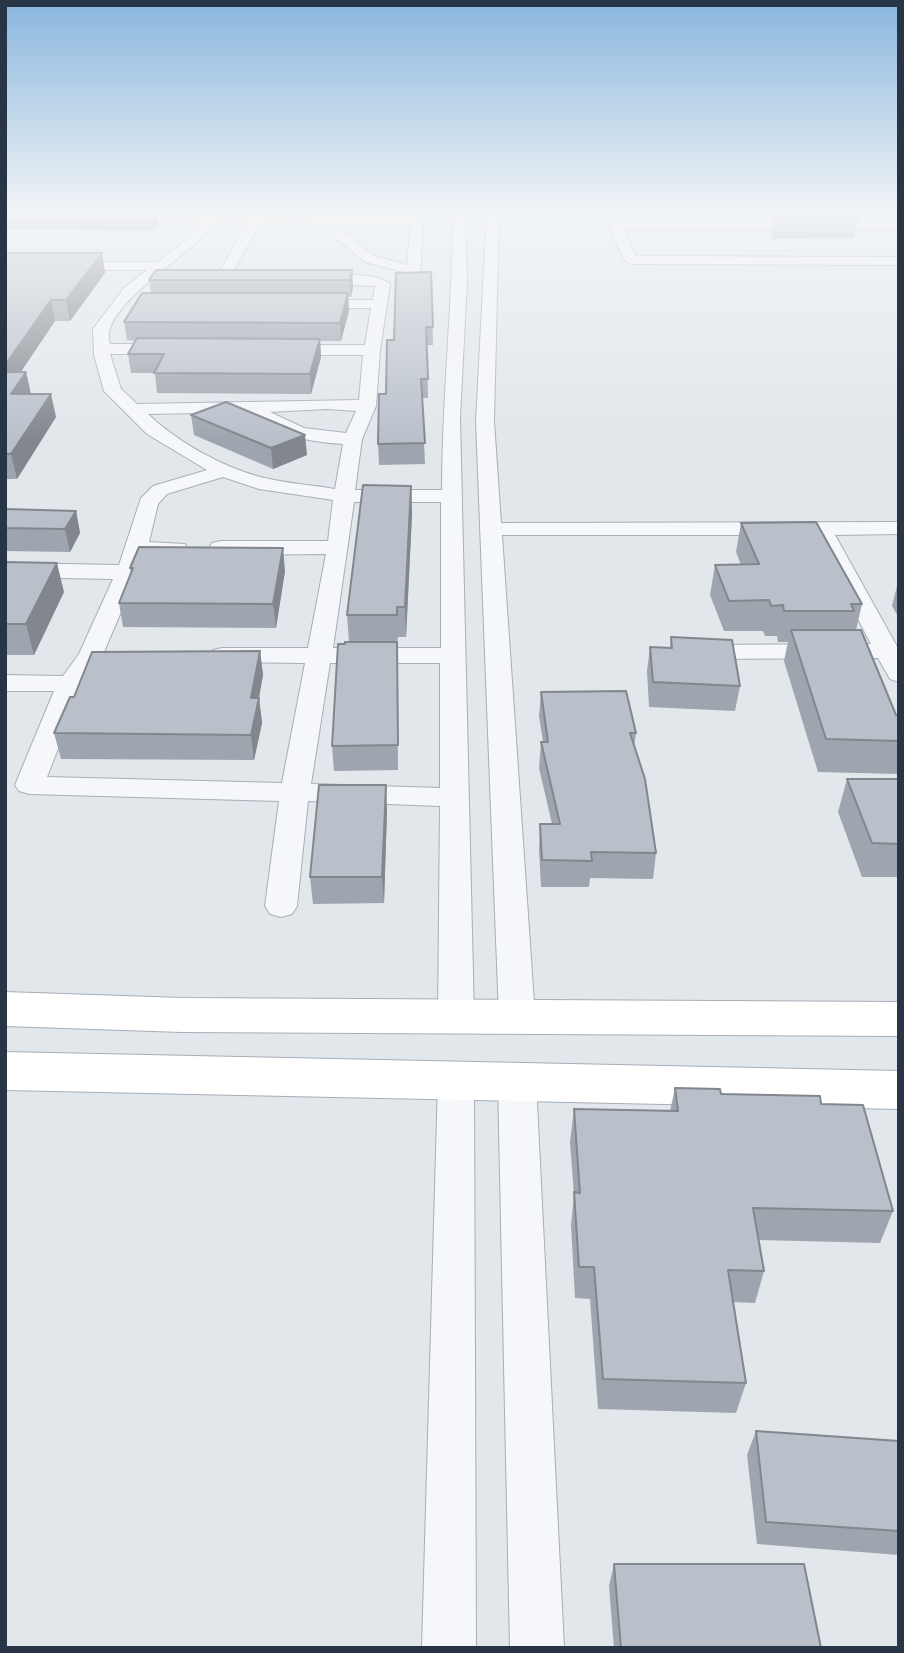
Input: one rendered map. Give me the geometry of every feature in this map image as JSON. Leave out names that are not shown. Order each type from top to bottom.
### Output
[{"type":"street","points":[[135,287],[130,291],[126,304],[101,328],[102,349],[113,391],[154,430],[223,471],[259,483],[344,496],[452,496]]},
{"type":"street","points":[[281,906],[295,792],[338,547],[353,439],[367,407],[372,350],[383,287]]},
{"type":"street","points":[[454,287],[451,418],[456,1017]]},
{"type":"street","points":[[491,287],[485,421],[517,1017]]},
{"type":"street","points":[[298,304],[380,304]]},
{"type":"street","points":[[102,349],[183,349]]},
{"type":"street","points":[[264,350],[372,350]]},
{"type":"street","points":[[133,409],[327,404],[367,407]]},
{"type":"street","points":[[254,407],[268,421],[297,432],[310,436],[353,439]]},
{"type":"street","points":[[223,471],[160,490],[148,502],[137,549],[128,572],[91,654],[70,684],[29,785],[454,797]]},
{"type":"street","points":[[491,534],[899,528]]},
{"type":"street","points":[[491,534],[899,539]]},
{"type":"street","points":[[827,539],[899,674]]},
{"type":"street","points":[[137,549],[338,547]]},
{"type":"street","points":[[5,570],[128,572]]},
{"type":"street","points":[[670,652],[886,651]]},
{"type":"street","points":[[91,654],[118,654]]},
{"type":"street","points":[[198,655],[453,656]]},
{"type":"street","points":[[5,683],[70,684]]},
{"type":"street","points":[[5,1009],[182,1016],[899,1019]]},
{"type":"street","points":[[5,1071],[899,1090]]},
{"type":"street","points":[[449,1648],[456,1081]]},
{"type":"street","points":[[517,1082],[537,1648]]},
{"type":"building","points":[[5,287],[76,287],[66,300],[51,300],[5,365]]},
{"type":"building","points":[[396,287],[432,287],[433,327],[426,327],[428,379],[421,379],[425,443],[378,444],[379,394],[386,394],[387,340],[394,340]]},
{"type":"building","points":[[142,293],[348,293],[340,323],[124,322]]},
{"type":"building","points":[[137,338],[320,339],[310,374],[154,373],[164,354],[128,354]]},
{"type":"building","points":[[5,372],[26,372],[11,394],[51,394],[11,454],[5,454]]},
{"type":"building","points":[[226,402],[305,435],[271,448],[191,415]]},
{"type":"building","points":[[363,485],[411,486],[405,607],[397,607],[397,615],[347,615]]},
{"type":"building","points":[[5,509],[76,511],[65,529],[5,528]]},
{"type":"building","points":[[816,522],[862,604],[851,604],[854,611],[784,611],[783,605],[771,606],[769,600],[729,601],[715,565],[759,564],[741,523]]},
{"type":"building","points":[[139,547],[283,548],[273,604],[119,603]]},
{"type":"building","points":[[5,562],[57,563],[26,624],[5,624]]},
{"type":"building","points":[[791,630],[861,630],[896,715],[899,715],[899,741],[826,739]]},
{"type":"building","points":[[671,637],[732,640],[740,686],[653,682],[650,647],[672,648]]},
{"type":"building","points":[[397,642],[398,745],[332,746],[338,644]]},
{"type":"building","points":[[260,651],[251,698],[259,698],[251,735],[54,733],[70,697],[74,697],[92,652]]},
{"type":"building","points":[[626,691],[636,733],[630,733],[645,779],[656,853],[591,852],[592,861],[542,860],[540,824],[560,824],[541,742],[548,742],[541,692]]},
{"type":"building","points":[[847,779],[899,779],[899,844],[872,843]]},
{"type":"building","points":[[319,785],[386,785],[382,877],[310,877]]},
{"type":"building","points":[[675,1088],[720,1089],[721,1094],[820,1096],[821,1104],[863,1105],[893,1211],[753,1208],[764,1271],[728,1270],[746,1383],[603,1379],[594,1267],[579,1267],[574,1192],[580,1193],[574,1109],[678,1111]]},
{"type":"building","points":[[756,1431],[899,1441],[899,1531],[766,1522]]},
{"type":"building","points":[[614,1564],[804,1564],[821,1648],[621,1648]]}]
